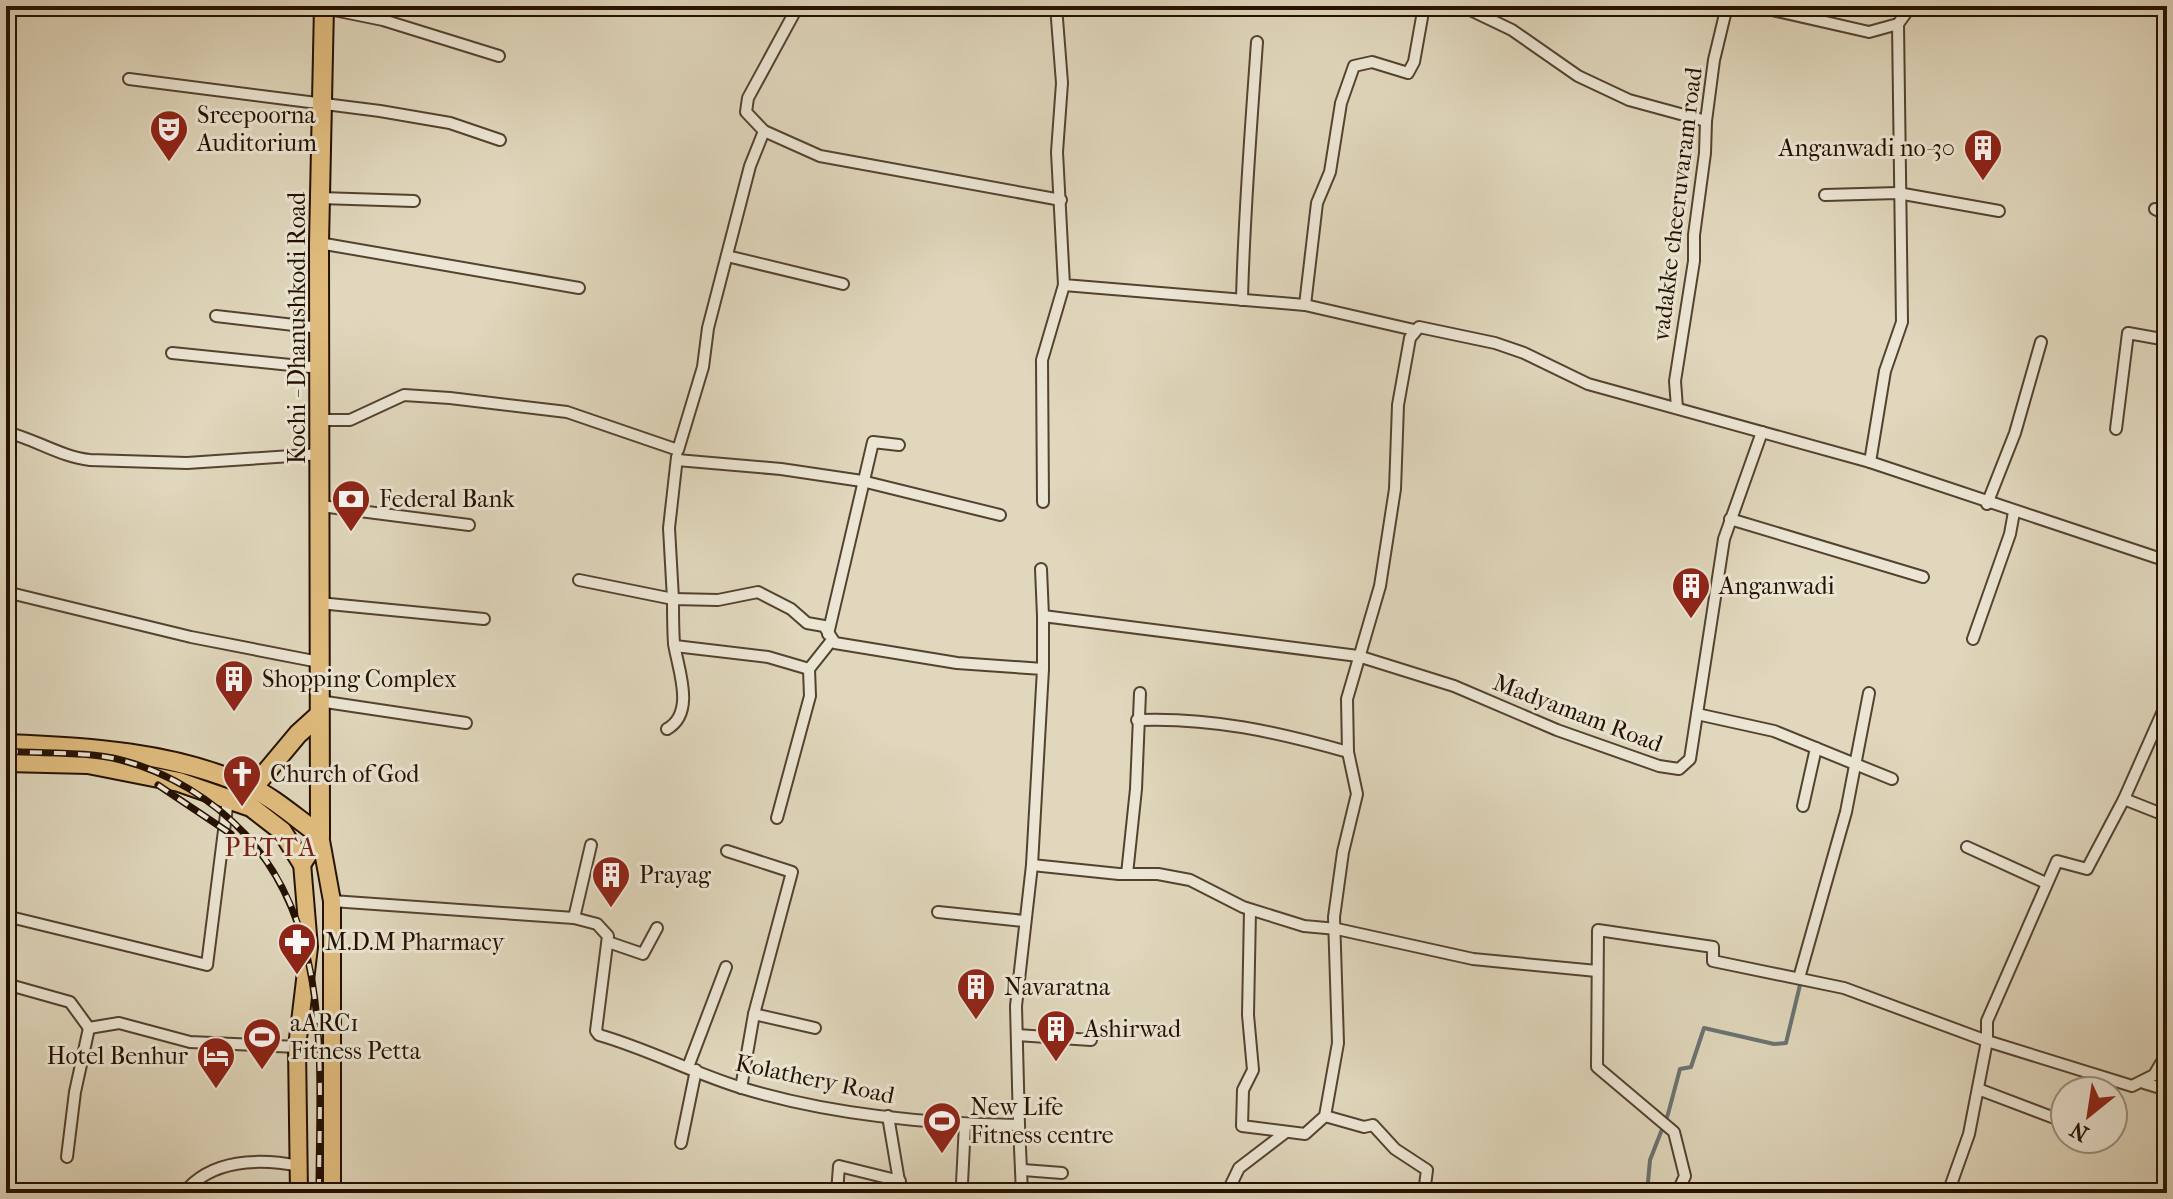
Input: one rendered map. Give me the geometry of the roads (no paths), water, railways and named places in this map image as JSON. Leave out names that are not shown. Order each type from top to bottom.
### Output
[{"type":"highway","name":"Kochi - Dhanushkodi Road","points":[[320,835],[315,714],[319,662],[321,506],[319,243],[324,7]]},
{"type":"highway","points":[[235,802],[315,714]]},
{"type":"highway","points":[[6,744],[132,752],[251,787],[320,835],[302,863],[282,831],[235,802],[130,770],[88,764],[6,762]]},
{"type":"main road","points":[[320,835],[332,901],[332,1193]]},
{"type":"main road","points":[[299,1193],[297,1047],[309,947],[302,863]]},
{"type":"street","points":[[798,6],[748,98],[746,112],[764,131],[820,156],[1061,200]]},
{"type":"street","points":[[1043,502],[1042,360],[1064,285],[1057,152],[1062,83],[1056,6]]},
{"type":"street","points":[[1305,305],[1317,203],[1330,172],[1341,103],[1354,66],[1372,62],[1408,73],[1414,62],[1424,6]]},
{"type":"street","points":[[1462,6],[1512,30],[1578,76],[1629,100],[1706,121]]},
{"type":"street","name":"vadakke cheeruvaram road","points":[[1677,408],[1675,381],[1694,261],[1706,121],[1714,60],[1727,6]]},
{"type":"street","points":[[1755,6],[1869,32],[1898,24]]},
{"type":"street","points":[[1870,462],[1885,371],[1902,322],[1898,24],[1911,6]]},
{"type":"street","points":[[324,7],[383,20],[499,56]]},
{"type":"street","points":[[1242,300],[1250,184],[1248,129],[1257,42]]},
{"type":"street","points":[[129,79],[450,123],[500,140]]},
{"type":"street","points":[[667,729],[676,722],[684,703],[675,646],[669,528],[677,455],[703,367],[708,328],[750,166],[764,131]]},
{"type":"street","points":[[1825,195],[1898,193],[1999,211]]},
{"type":"street","points":[[320,198],[414,201]]},
{"type":"street","points":[[2155,209],[2167,215]]},
{"type":"street","points":[[319,243],[579,288]]},
{"type":"street","points":[[727,256],[843,284]]},
{"type":"street","points":[[1064,285],[1305,305],[1414,330],[1427,327],[1524,353],[1588,384],[1870,462],[1987,504],[2164,560],[2167,540]]},
{"type":"street","points":[[216,316],[320,328]]},
{"type":"street","points":[[1250,910],[1248,1015],[1253,1070],[1243,1090],[1242,1126],[1305,1134],[1325,1116],[1338,1043],[1337,929],[1334,917],[1343,852],[1356,805],[1348,752],[1347,699],[1380,586],[1395,489],[1398,405],[1414,330]]},
{"type":"street","points":[[2116,429],[2128,333],[2167,340]]},
{"type":"street","points":[[1987,504],[2015,433],[2041,342]]},
{"type":"street","points":[[172,353],[320,368]]},
{"type":"street","points":[[321,420],[350,420],[404,395],[567,412],[677,455],[862,481],[1000,515]]},
{"type":"street","points":[[6,432],[34,439],[76,459],[90,460],[187,463],[321,454]]},
{"type":"street","name":"Madyamam Road","points":[[1358,656],[1454,686],[1557,730],[1659,766],[1679,769],[1687,765],[1730,519],[1762,432]]},
{"type":"street","points":[[777,818],[810,696],[809,669],[830,637],[873,442],[899,445]]},
{"type":"street","points":[[321,506],[469,525]]},
{"type":"street","points":[[1973,639],[2010,534],[2014,512]]},
{"type":"street","points":[[1730,519],[1923,577]]},
{"type":"street","points":[[1022,1193],[1017,1035],[1040,731],[1043,669],[1041,569]]},
{"type":"street","points":[[579,580],[673,599],[718,600],[758,592],[791,609],[807,623],[824,626],[830,637],[877,652],[957,663],[1043,669]]},
{"type":"street","points":[[6,592],[191,637],[319,662]]},
{"type":"street","points":[[319,603],[484,619]]},
{"type":"street","points":[[1043,616],[1358,656]]},
{"type":"street","points":[[675,646],[768,657],[809,669]]},
{"type":"street","points":[[1127,874],[1138,773],[1140,693]]},
{"type":"street","points":[[1799,978],[1846,812],[1869,693]]},
{"type":"street","points":[[1948,1193],[1969,1134],[1987,1041],[1987,1021],[2046,883],[2057,861],[2087,869],[2124,799],[2167,702]]},
{"type":"street","points":[[315,714],[466,723]]},
{"type":"street","points":[[1697,714],[1728,723],[1756,725],[1892,779]]},
{"type":"street","points":[[1137,720],[1184,718],[1242,725],[1348,752]]},
{"type":"street","points":[[1803,806],[1816,748]]},
{"type":"street","points":[[2124,799],[2167,816]]},
{"type":"street","points":[[6,916],[207,965],[235,802]]},
{"type":"street","points":[[574,918],[591,845]]},
{"type":"street","points":[[1967,847],[2046,883]]},
{"type":"street","points":[[727,851],[792,872],[754,1014],[741,1088]]},
{"type":"street","points":[[1032,865],[1158,874],[1190,880],[1250,910],[1304,926],[1337,929],[1473,959],[1597,971]]},
{"type":"street","points":[[332,901],[574,918],[601,927],[608,942],[643,954],[657,928]]},
{"type":"street","points":[[938,912],[1024,921]]},
{"type":"street","points":[[1677,1193],[1685,1176],[1674,1132],[1597,1067],[1598,930],[1713,947],[1713,961],[1799,978],[1879,999],[1987,1041],[2135,1087],[2160,1068],[2167,1053]]},
{"type":"street","name":"Kolathery Road","points":[[608,942],[597,1033],[741,1088],[888,1116],[965,1124],[1019,1125]]},
{"type":"street","points":[[681,1143],[692,1069],[726,967]]},
{"type":"street","points":[[6,984],[70,1002],[89,1028],[75,1092],[67,1157]]},
{"type":"street","points":[[754,1014],[815,1028]]},
{"type":"street","points":[[89,1028],[119,1023],[190,1042],[297,1047]]},
{"type":"street","points":[[1017,1035],[1091,1040]]},
{"type":"street","points":[[2144,1083],[2167,1090]]},
{"type":"street","points":[[1978,1089],[2049,1116]]},
{"type":"street","points":[[837,1193],[839,1166],[901,1187],[888,1116]]},
{"type":"street","points":[[1325,1116],[1364,1127],[1373,1125],[1395,1149],[1427,1170],[1424,1193]]},
{"type":"street","points":[[962,1183],[965,1124]]},
{"type":"street","points":[[1227,1193],[1239,1168],[1286,1132]]},
{"type":"street","points":[[184,1193],[201,1177],[231,1162],[299,1166]]},
{"type":"street","points":[[1023,1170],[1062,1173]]},
{"type":"waterway","points":[[1647,1193],[1650,1160],[1668,1114],[1680,1069],[1691,1067],[1704,1028],[1774,1044],[1786,1043],[1800,985]]},
{"type":"railway","points":[[6,751],[108,757],[172,779],[204,798],[232,821],[274,872],[294,914],[308,958],[315,1004],[319,1051],[319,1193]]},
{"type":"railway","points":[[158,785],[231,834]]},
{"type":"place","name":"Sreepoorna Auditorium","points":[[169,163]]},
{"type":"place","name":"Anganwadi no-30","points":[[1983,182]]},
{"type":"place","name":"Federal Bank","points":[[351,533]]},
{"type":"place","name":"Anganwadi","points":[[1691,620]]},
{"type":"place","name":"Shopping Complex","points":[[234,713]]},
{"type":"place","name":"Church of God","points":[[242,808]]},
{"type":"place","name":"Prayag","points":[[611,909]]},
{"type":"place","name":"M.D.M Pharmacy","points":[[297,976]]},
{"type":"place","name":"Navaratna","points":[[976,1021]]},
{"type":"place","name":"Ashirwad","points":[[1056,1063]]},
{"type":"place","name":"aARC1 Fitness Petta","points":[[262,1071]]},
{"type":"place","name":"Hotel Benhur","points":[[216,1090]]},
{"type":"place","name":"New Life Fitness centre","points":[[942,1155]]},
{"type":"district","name":"PETTA","points":[[271,847]]}]
